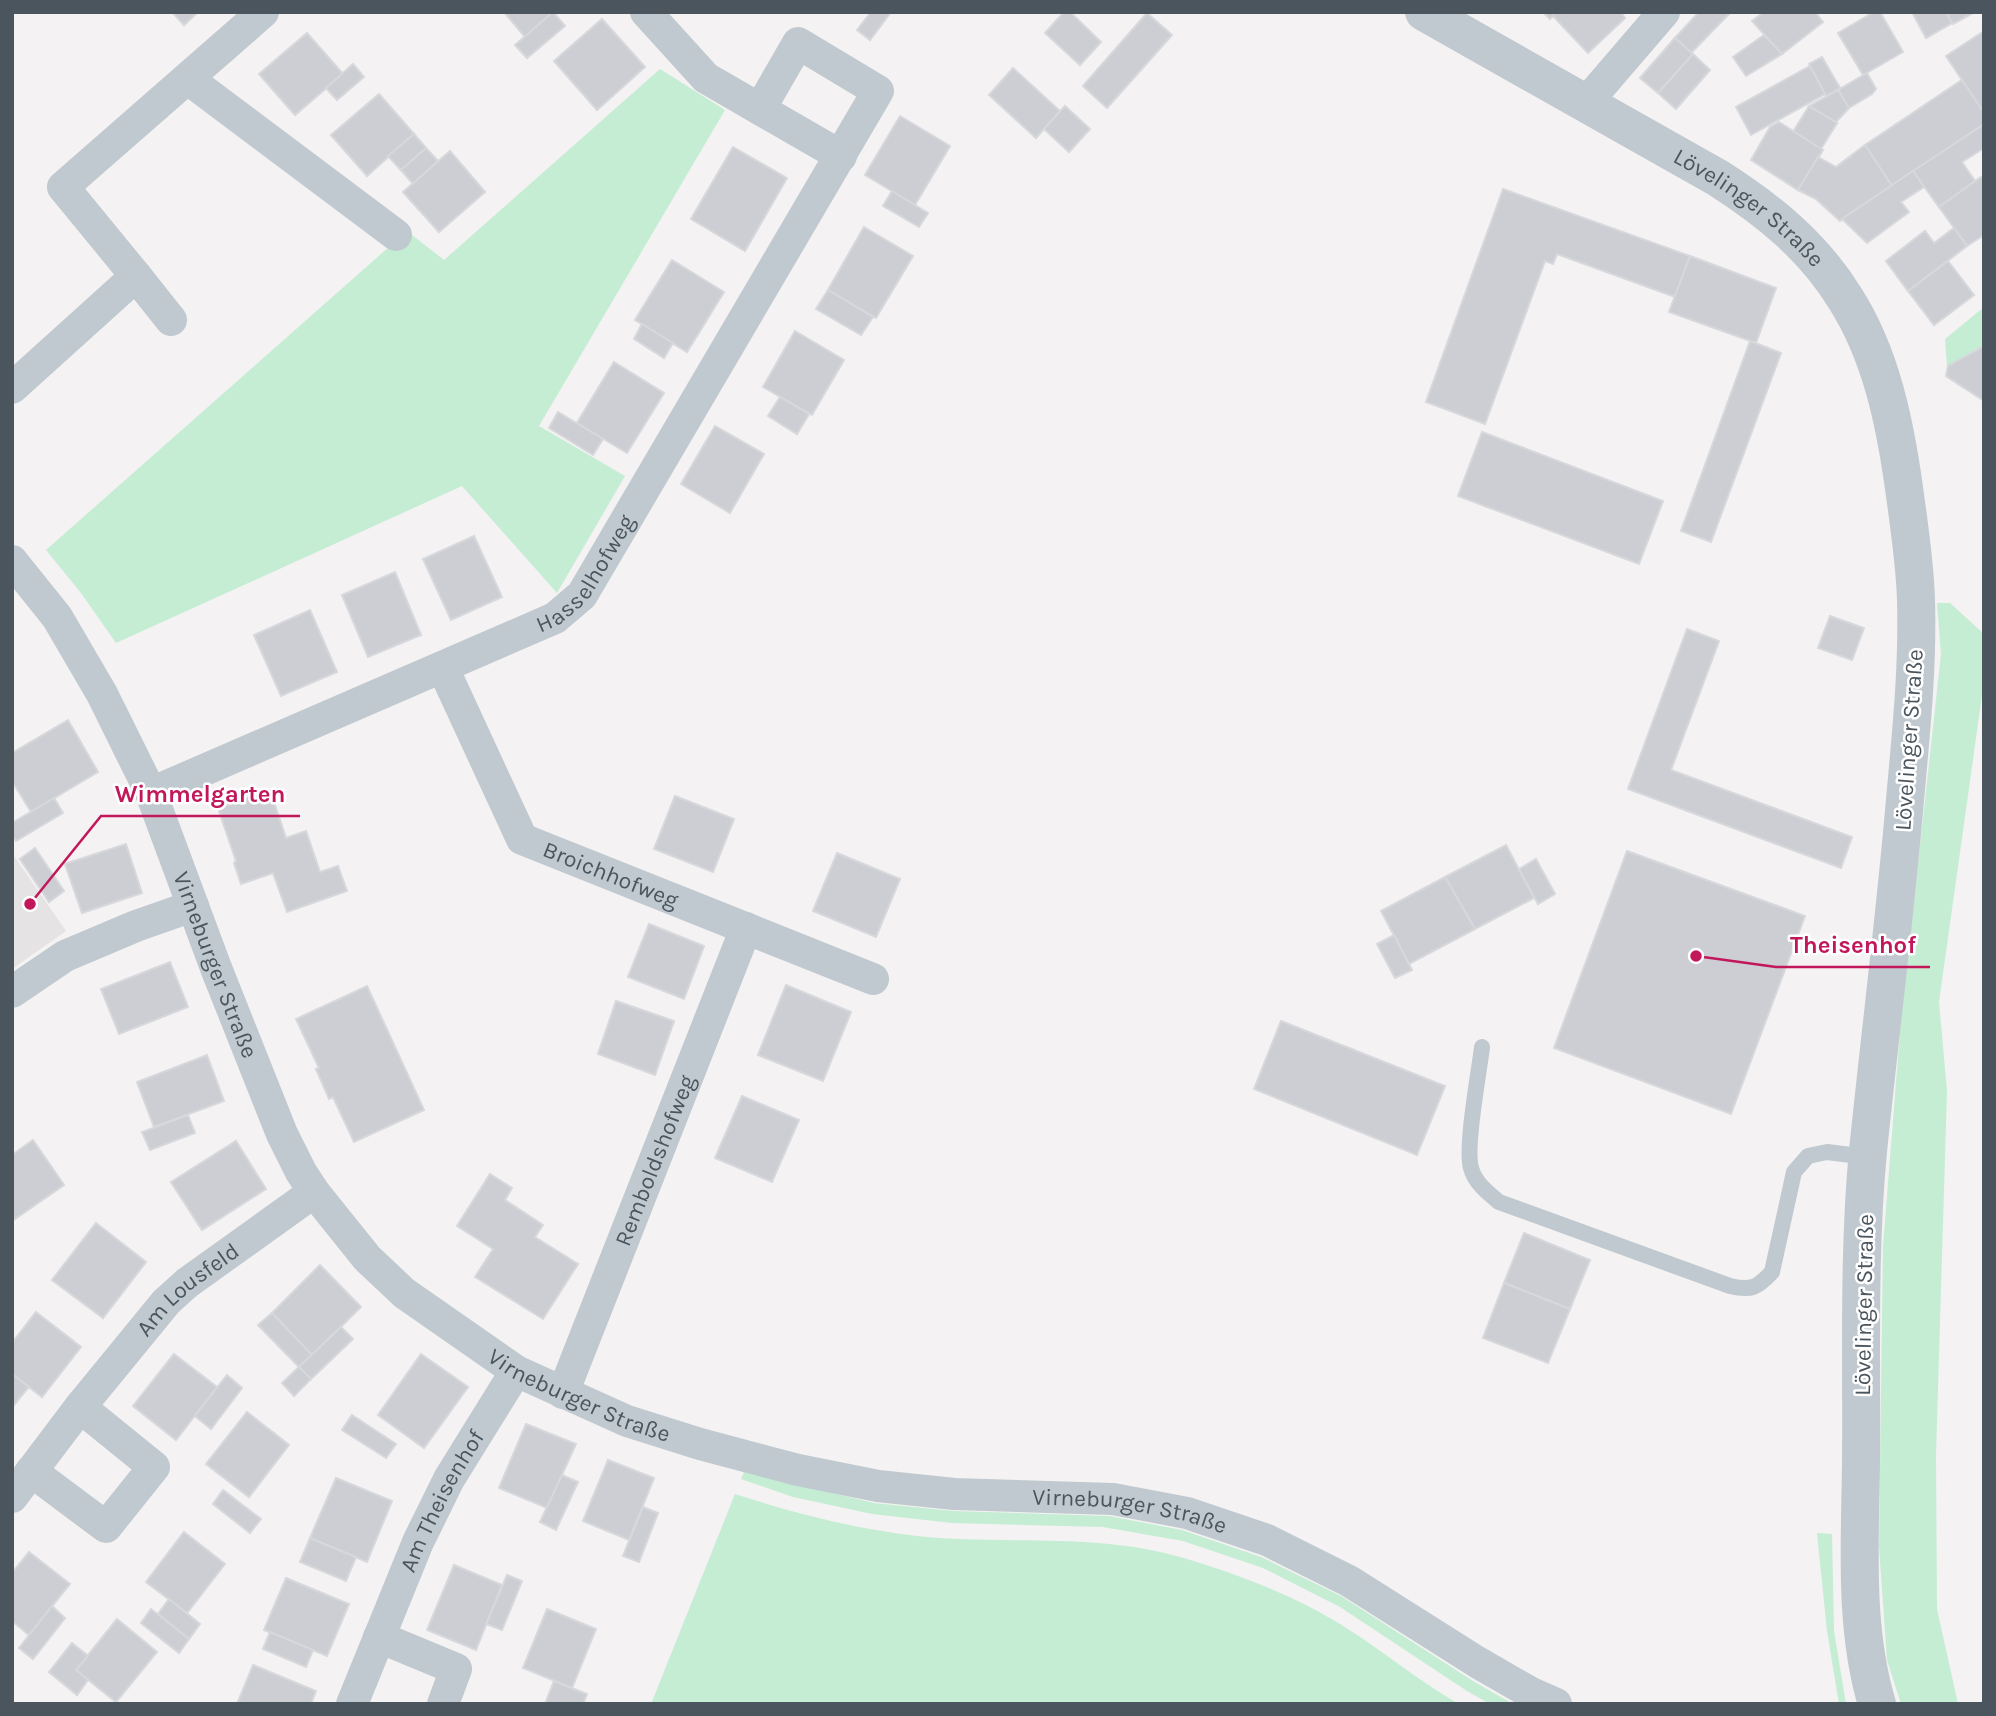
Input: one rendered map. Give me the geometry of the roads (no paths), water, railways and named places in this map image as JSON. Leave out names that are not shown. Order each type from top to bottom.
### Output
[{"type":"street","points":[[171,320],[63,187],[263,12]]},
{"type":"street","points":[[646,12],[706,78],[841,156]]},
{"type":"street","name":"Lövelinger Straße","points":[[1424,12],[1754,200],[1787,227],[1821,263],[1846,299],[1867,341],[1886,390],[1901,466],[1910,533],[1916,597],[1916,671],[1902,838],[1867,1157],[1863,1247],[1860,1545],[1862,1618],[1872,1690],[1877,1704]]},
{"type":"street","points":[[1585,104],[1664,12]]},
{"type":"street","name":"Hasselhofweg","points":[[151,793],[555,618],[582,595],[878,91],[798,43],[760,108]]},
{"type":"street","points":[[188,79],[396,235]]},
{"type":"street","points":[[12,388],[136,275]]},
{"type":"street","name":"Virneburger Straße","points":[[12,561],[57,617],[102,694],[151,793],[282,1134],[314,1192],[367,1258],[404,1293],[516,1371],[627,1421],[700,1444],[798,1470],[878,1486],[954,1494],[1113,1499],[1187,1513],[1267,1540],[1349,1581],[1477,1662],[1556,1704]]},
{"type":"street","name":"Broichhofweg","points":[[443,668],[522,838],[873,979]]},
{"type":"street","points":[[12,992],[65,956],[136,926],[193,906]]},
{"type":"street","name":"Remboldshofweg","points":[[563,1393],[746,928]]},
{"type":"street","name":"Am Lousfeld","points":[[12,1497],[80,1407],[166,1302],[187,1283],[314,1192]]},
{"type":"street","name":"Am Theisenhof","points":[[352,1704],[418,1542],[449,1479],[516,1371]]},
{"type":"street","points":[[31,1471],[106,1527],[154,1467],[80,1407]]},
{"type":"street","points":[[379,1637],[456,1669],[443,1704]]},
{"type":"lane","points":[[1482,1047],[1471,1142],[1471,1168],[1483,1190],[1499,1202],[1730,1286],[1747,1290],[1762,1283],[1772,1272],[1794,1172],[1808,1156],[1827,1152],[1867,1157]]},
{"type":"place","name":"Wimmelgarten","points":[[30,904]]},
{"type":"place","name":"Theisenhof","points":[[1696,956]]}]
